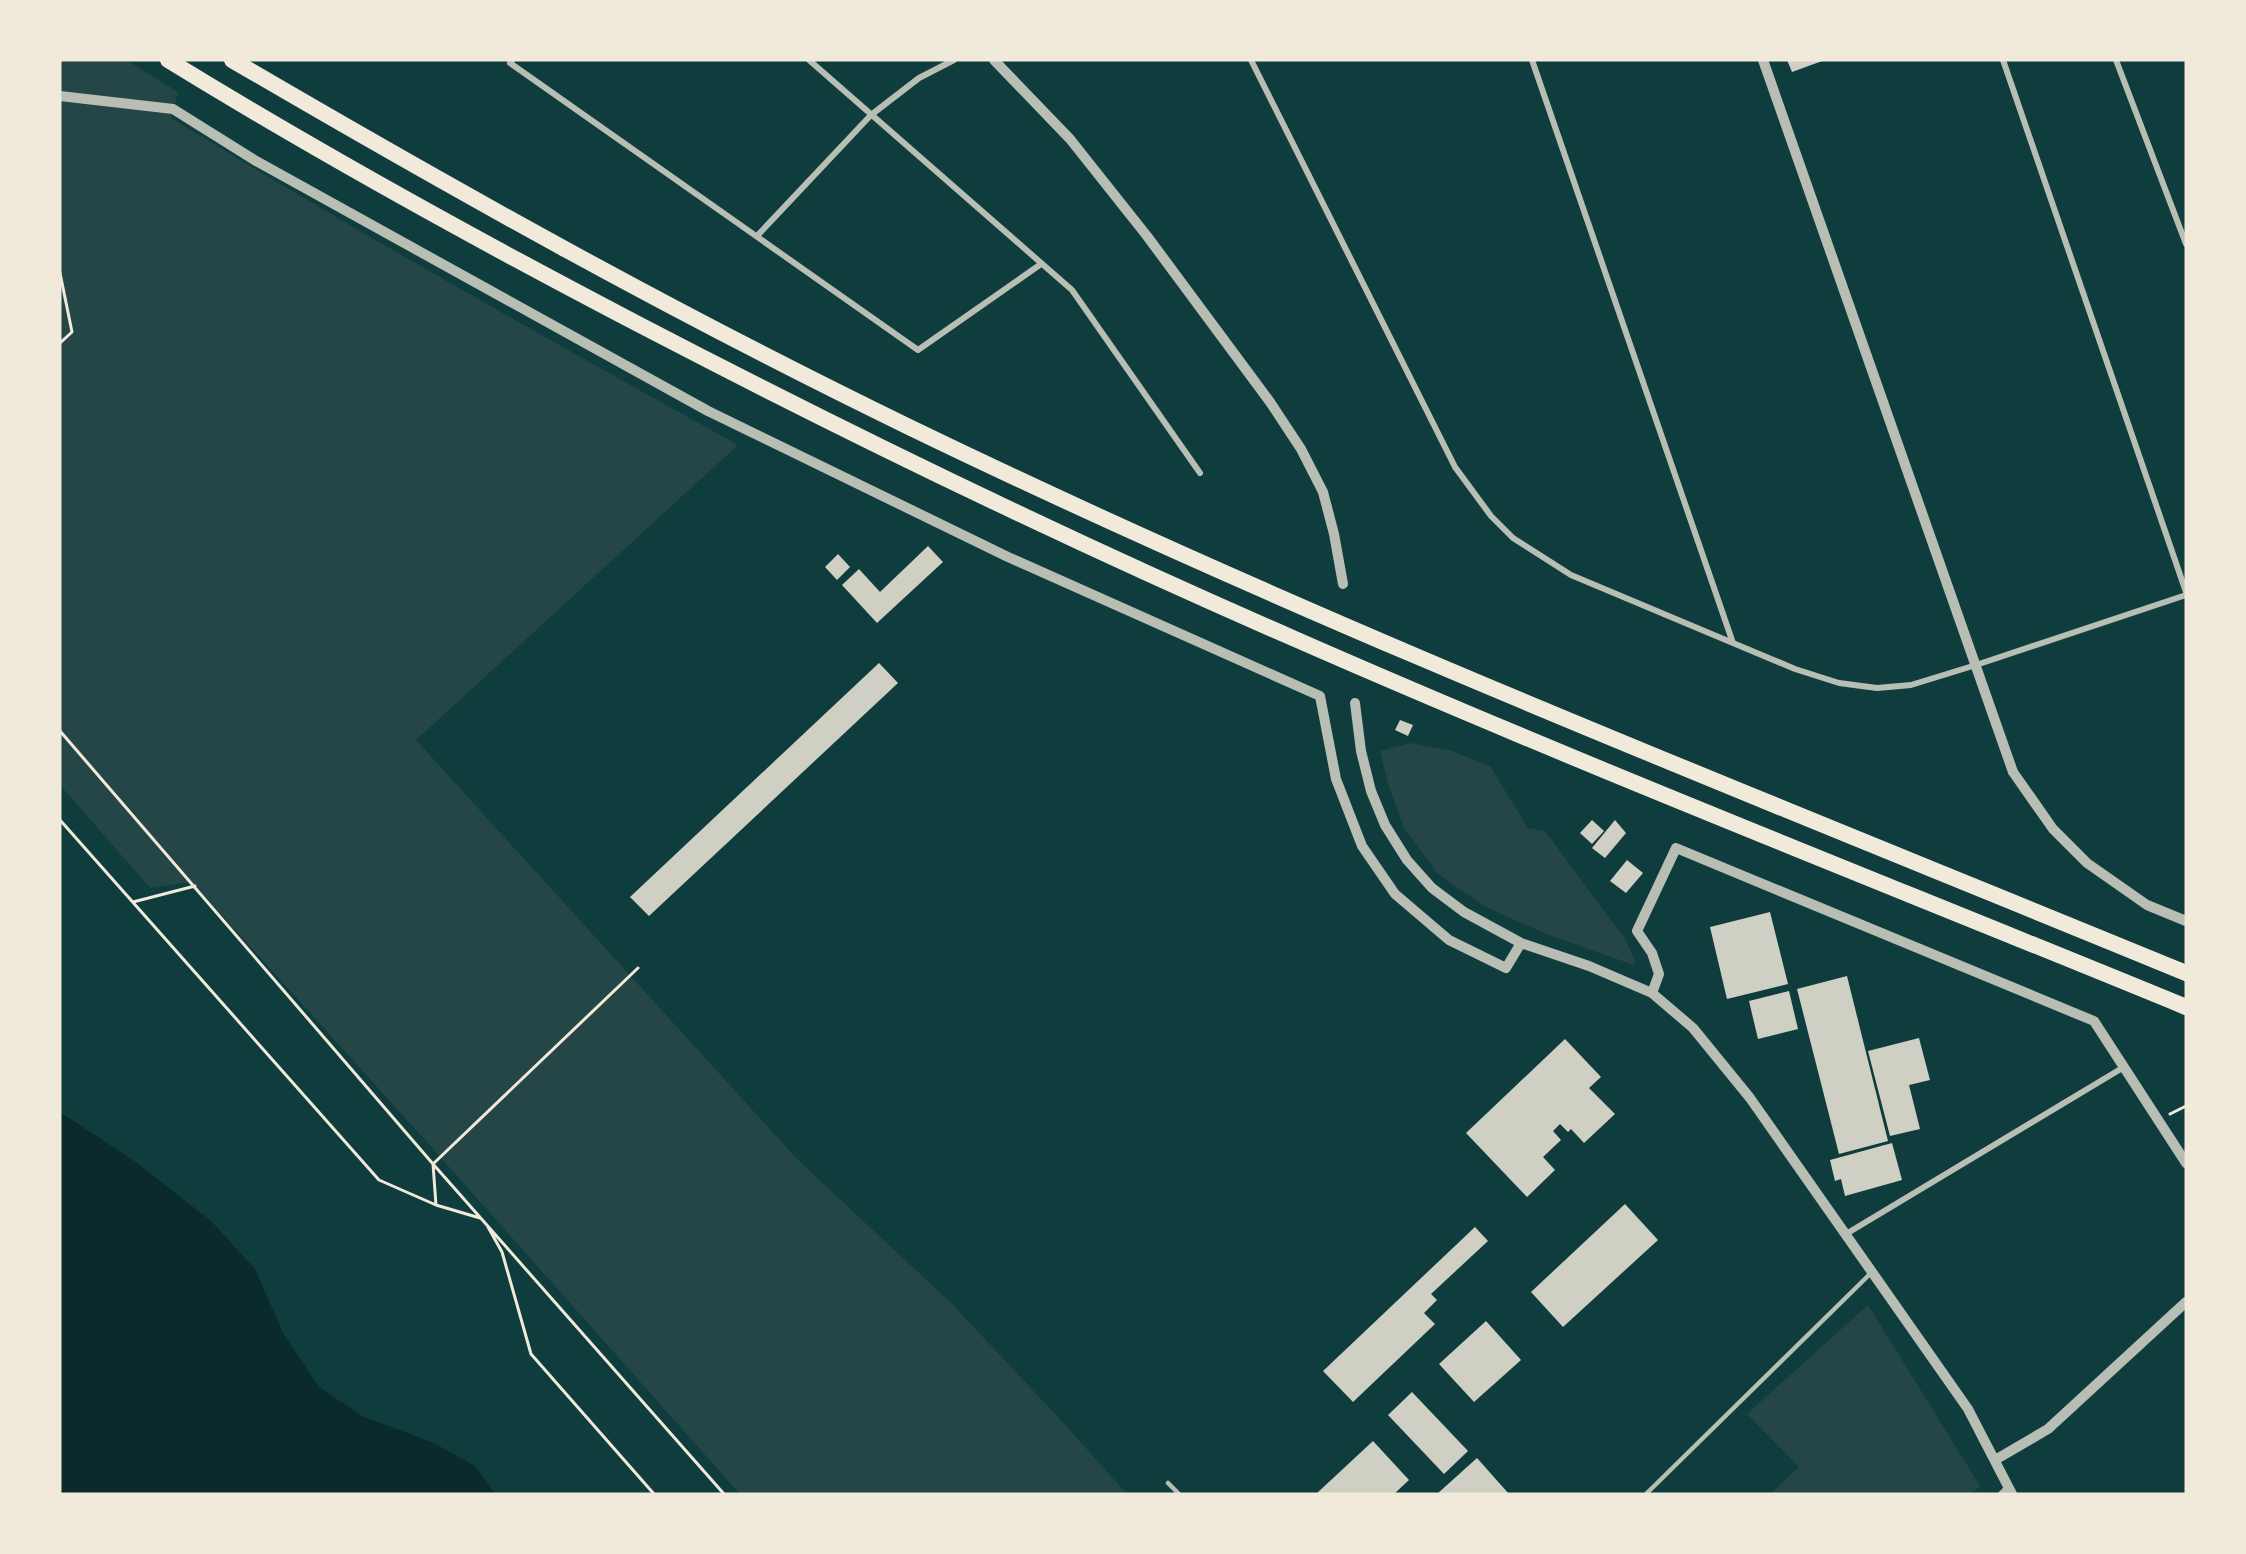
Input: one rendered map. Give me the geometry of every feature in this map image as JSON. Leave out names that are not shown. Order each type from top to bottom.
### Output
[{"type":"highway","points":[[168,60],[535,270],[894,455],[1294,639],[1701,810],[2186,1007]]},
{"type":"highway","points":[[232,60],[550,241],[724,334],[929,437],[1305,608],[1715,782],[2186,973]]},
{"type":"street","points":[[809,60],[1072,291],[1200,473]]},
{"type":"street","points":[[757,236],[870,115],[919,78],[954,60]]},
{"type":"street","points":[[994,60],[1070,139],[1147,236],[1270,402],[1301,449],[1323,492],[1334,534],[1343,584]]},
{"type":"street","points":[[1251,60],[1438,435],[1455,466],[1491,516],[1513,538],[1570,575],[1795,669],[1839,683],[1877,688],[1911,685],[2186,594],[2003,60]]},
{"type":"street","points":[[1532,60],[1733,643]]},
{"type":"street","points":[[1763,60],[2013,772],[2053,829],[2087,863],[2147,905],[2186,921]]},
{"type":"street","points":[[2116,60],[2186,244]]},
{"type":"street","points":[[509,61],[918,350],[1041,264]]},
{"type":"street","points":[[60,96],[172,109],[256,161],[708,411],[1008,557],[1320,696],[1336,778],[1362,846],[1395,894],[1449,940],[1506,968],[1521,943]]},
{"type":"street","points":[[1355,703],[1361,751],[1371,791],[1385,825],[1407,860],[1432,888],[1464,912],[1521,943],[1589,966],[1652,993],[1693,1028],[1724,1064],[1968,1409],[1995,1460],[2007,1492]]},
{"type":"street","points":[[1652,993],[1659,974],[1652,953],[1637,931],[1676,848],[2094,1021],[2186,1163]]},
{"type":"street","points":[[1846,1234],[2124,1067]]},
{"type":"street","points":[[1995,1460],[2048,1429],[2186,1302]]},
{"type":"lane","points":[[1646,1494],[1872,1272]]},
{"type":"lane","points":[[1168,1483],[1179,1494]]},
{"type":"path","points":[[60,273],[72,332],[60,343]]},
{"type":"path","points":[[60,730],[433,1164],[724,1494]]},
{"type":"path","points":[[60,820],[379,1180],[436,1205],[482,1218],[502,1252],[531,1354],[654,1494]]},
{"type":"path","points":[[132,902],[195,886]]},
{"type":"path","points":[[433,1164],[638,968]]},
{"type":"path","points":[[433,1164],[436,1205]]},
{"type":"shaded area","points":[[60,60],[126,60],[178,92],[171,118],[453,284],[738,445],[416,740],[797,1159],[950,1302],[1127,1494],[740,1494],[192,882],[150,888],[60,785]]},
{"type":"shaded area","points":[[1410,743],[1449,750],[1490,766],[1528,828],[1545,831],[1625,939],[1636,963],[1631,964],[1546,934],[1484,906],[1437,873],[1404,828],[1388,784],[1380,751]]},
{"type":"shaded area","points":[[60,1112],[133,1160],[210,1220],[255,1269],[283,1333],[319,1387],[362,1416],[434,1443],[475,1466],[495,1494],[60,1494]]},
{"type":"shaded area","points":[[1868,1305],[1980,1486],[1972,1494],[1770,1494],[1799,1467],[1747,1414]]},
{"type":"building","points":[[1787,60],[1825,60],[1792,72]]},
{"type":"building","points":[[928,546],[943,562],[877,623],[842,585],[859,569],[880,592]]},
{"type":"building","points":[[838,554],[850,567],[837,580],[825,567]]},
{"type":"building","points":[[879,663],[898,683],[649,916],[630,897]]},
{"type":"building","points":[[1400,720],[1413,725],[1408,736],[1395,730]]},
{"type":"building","points":[[1592,820],[1604,831],[1592,844],[1580,833]]},
{"type":"building","points":[[1615,820],[1626,833],[1605,858],[1592,848]]},
{"type":"building","points":[[1627,860],[1643,873],[1626,893],[1610,881]]},
{"type":"building","points":[[1770,912],[1788,984],[1727,999],[1710,927]]},
{"type":"building","points":[[1847,976],[1888,1141],[1839,1154],[1797,989]]},
{"type":"building","points":[[1789,991],[1798,1029],[1758,1039],[1749,1001]]},
{"type":"building","points":[[1919,1038],[1930,1080],[1909,1085],[1920,1129],[1890,1136],[1868,1051]]},
{"type":"building","points":[[1565,1039],[1601,1077],[1589,1088],[1615,1114],[1584,1143],[1571,1129],[1568,1132],[1560,1124],[1553,1131],[1561,1140],[1543,1157],[1555,1170],[1527,1197],[1466,1133]]},
{"type":"building","points":[[1892,1143],[1902,1180],[1845,1196],[1841,1179],[1835,1181],[1830,1160]]},
{"type":"building","points":[[1625,1204],[1658,1240],[1563,1327],[1531,1292]]},
{"type":"building","points":[[1475,1227],[1488,1241],[1431,1294],[1437,1300],[1424,1313],[1435,1324],[1353,1402],[1323,1371]]},
{"type":"building","points":[[1486,1321],[1521,1360],[1474,1402],[1439,1364]]},
{"type":"building","points":[[1412,1392],[1468,1451],[1444,1474],[1388,1415]]},
{"type":"building","points":[[1373,1441],[1409,1480],[1394,1494],[1316,1494]]},
{"type":"building","points":[[1477,1458],[1509,1494],[1437,1494]]}]
